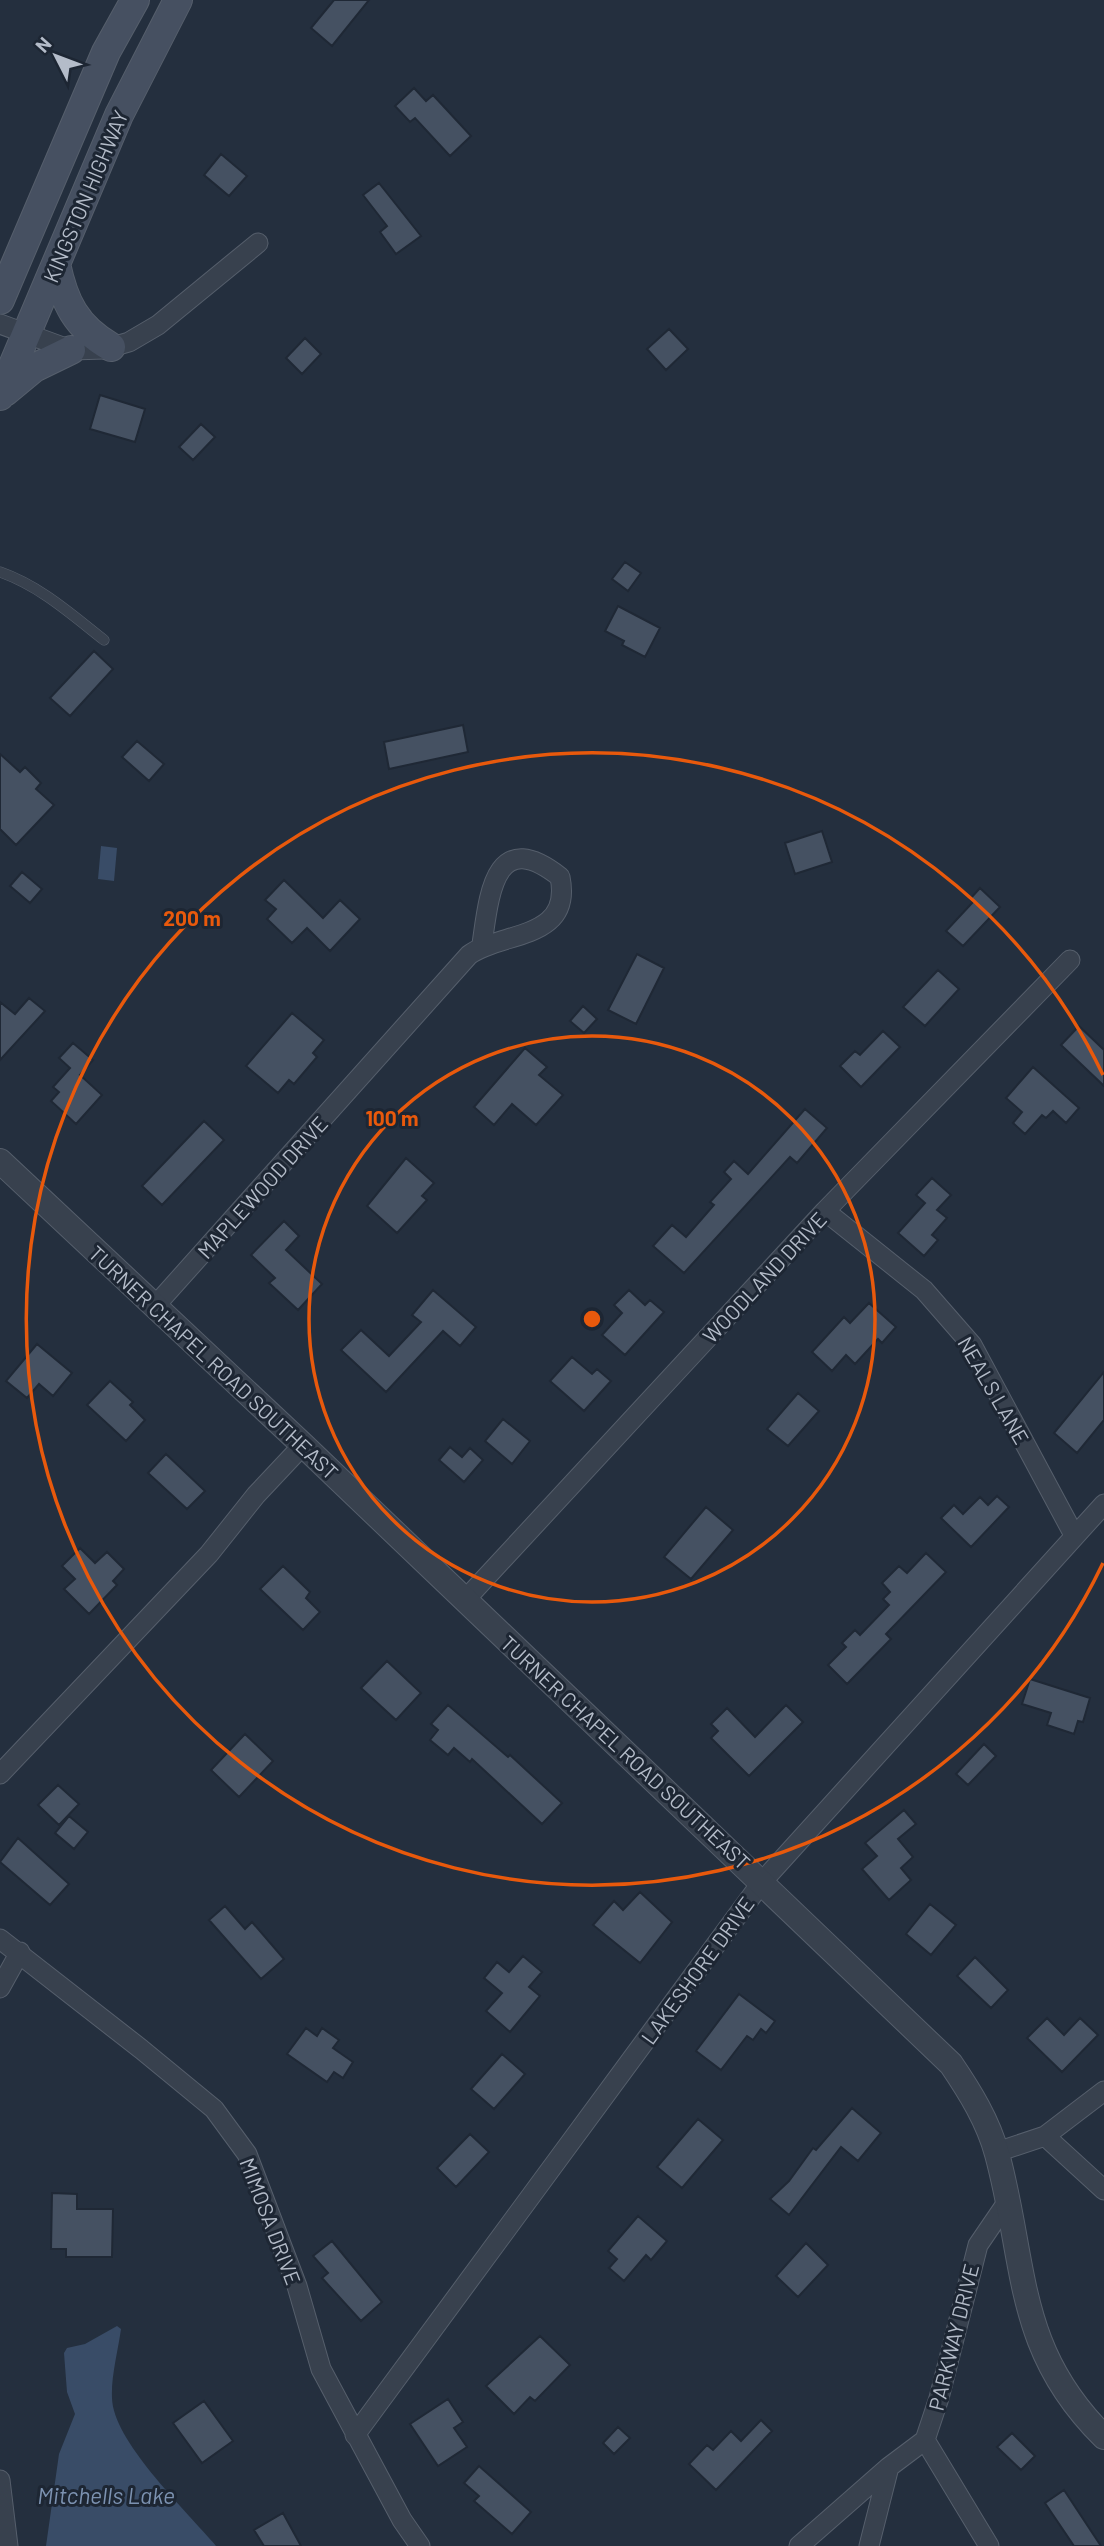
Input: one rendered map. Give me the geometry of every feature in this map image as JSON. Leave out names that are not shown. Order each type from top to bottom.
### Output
[{"type":"main road","name":"KINGSTON HIGHWAY","points":[[0,300],[106,52],[135,0]]},
{"type":"main road","name":"KINGSTON HIGHWAY","points":[[0,396],[119,114],[178,0]]},
{"type":"main road","points":[[56,264],[62,291],[73,315],[89,332],[111,347]]},
{"type":"main road","points":[[0,396],[34,368],[71,350]]},
{"type":"street","points":[[0,324],[71,350],[111,347],[129,342],[158,325],[258,243]]},
{"type":"street","points":[[516,859],[530,860],[546,866],[560,877],[563,890],[558,904],[541,927],[530,934],[482,944],[488,898],[494,878],[505,864],[516,859]]},
{"type":"street","name":"MAPLEWOOD DRIVE","points":[[155,1306],[469,954],[482,944]]},
{"type":"street","name":"WOODLAND DRIVE","points":[[465,1600],[825,1211],[1070,960]]},
{"type":"street","name":"TURNER CHAPEL ROAD SOUTHEAST","points":[[0,1161],[303,1445],[951,2064],[978,2107],[997,2152],[1033,2326],[1061,2384],[1104,2437]]},
{"type":"street","name":"NEALS LANE","points":[[825,1211],[924,1290],[972,1345],[1073,1535]]},
{"type":"street","points":[[0,1774],[209,1554],[256,1495],[303,1445]]},
{"type":"street","name":"LAKESHORE DRIVE","points":[[355,2435],[762,1882],[1073,1535],[1104,1504]]},
{"type":"street","name":"MIMOSA DRIVE","points":[[0,1939],[20,1952],[214,2109],[247,2154],[297,2286],[321,2369],[355,2435],[420,2546]]},
{"type":"street","points":[[0,1987],[20,1952]]},
{"type":"street","points":[[997,2152],[1045,2136],[1104,2091]]},
{"type":"street","points":[[1045,2136],[1104,2190]]},
{"type":"street","name":"PARKWAY DRIVE","points":[[925,2440],[939,2398],[978,2245],[1008,2201]]},
{"type":"street","points":[[799,2546],[889,2467],[925,2440],[989,2546]]},
{"type":"street","points":[[869,2546],[889,2467]]},
{"type":"street","points":[[0,2480],[8,2546]]},
{"type":"lane","points":[[0,572],[20,579],[52,598],[104,640]]},
{"type":"water","points":[[101,846],[117,848],[114,881],[98,879]]},
{"type":"water","name":"Mitchells Lake","points":[[117,2326],[121,2329],[112,2390],[116,2416],[125,2435],[154,2476],[216,2546],[46,2546],[59,2454],[75,2414],[67,2392],[64,2353],[67,2348],[85,2344]]},
{"type":"building","points":[[334,0],[369,0],[332,46],[311,28]]},
{"type":"building","points":[[414,88],[426,101],[433,95],[471,136],[450,156],[415,118],[410,122],[395,106]]},
{"type":"building","points":[[221,154],[247,176],[229,196],[204,175]]},
{"type":"building","points":[[379,183],[421,236],[396,254],[380,232],[387,226],[363,195]]},
{"type":"building","points":[[669,329],[688,349],[666,370],[647,349]]},
{"type":"building","points":[[305,338],[321,354],[302,374],[286,358]]},
{"type":"building","points":[[100,395],[145,409],[135,442],[90,429]]},
{"type":"building","points":[[201,424],[215,437],[193,460],[179,447]]},
{"type":"building","points":[[625,562],[641,573],[628,591],[612,579]]},
{"type":"building","points":[[618,606],[660,628],[645,657],[622,645],[624,641],[605,631]]},
{"type":"building","points":[[94,651],[113,669],[70,716],[50,698]]},
{"type":"building","points":[[463,725],[468,752],[389,769],[384,742]]},
{"type":"building","points":[[137,741],[164,764],[149,781],[122,757]]},
{"type":"building","points":[[0,754],[20,772],[25,767],[41,783],[36,789],[54,805],[16,845],[0,829]]},
{"type":"building","points":[[822,831],[832,862],[795,874],[785,843]]},
{"type":"building","points":[[22,872],[42,889],[30,903],[10,886]]},
{"type":"building","points":[[284,880],[323,918],[340,900],[360,919],[330,951],[307,928],[292,943],[267,919],[276,909],[265,900]]},
{"type":"building","points":[[980,888],[1000,907],[963,946],[946,931],[973,902],[970,899]]},
{"type":"building","points":[[637,954],[664,968],[636,1024],[608,1010]]},
{"type":"building","points":[[938,970],[959,989],[925,1026],[903,1007]]},
{"type":"building","points":[[29,998],[45,1011],[0,1060],[0,1002],[15,1014]]},
{"type":"building","points":[[583,1006],[597,1019],[584,1033],[570,1021]]},
{"type":"building","points":[[292,1013],[324,1040],[313,1053],[317,1057],[294,1084],[289,1080],[278,1093],[246,1066]]},
{"type":"building","points":[[1079,1026],[1104,1050],[1104,1086],[1061,1045]]},
{"type":"building","points":[[883,1031],[900,1047],[861,1087],[840,1066],[855,1051],[860,1055]]},
{"type":"building","points":[[73,1043],[93,1060],[80,1075],[102,1095],[76,1124],[51,1101],[59,1092],[53,1087],[70,1068],[59,1058]]},
{"type":"building","points":[[525,1048],[547,1067],[539,1075],[563,1095],[536,1125],[512,1104],[494,1125],[474,1107]]},
{"type":"building","points":[[1033,1067],[1079,1108],[1066,1123],[1053,1111],[1046,1118],[1042,1115],[1025,1134],[1013,1123],[1022,1112],[1006,1098]]},
{"type":"building","points":[[805,1109],[827,1128],[797,1163],[790,1157],[684,1273],[653,1246],[672,1225],[686,1237],[714,1205],[710,1202],[731,1179],[724,1172],[734,1161],[748,1174]]},
{"type":"building","points":[[204,1121],[224,1140],[162,1205],[142,1186]]},
{"type":"building","points":[[406,1158],[434,1183],[422,1196],[427,1200],[397,1233],[367,1206]]},
{"type":"building","points":[[932,1178],[951,1195],[937,1210],[947,1218],[932,1235],[938,1240],[924,1256],[898,1233],[925,1203],[916,1195]]},
{"type":"building","points":[[284,1221],[299,1236],[286,1250],[322,1284],[298,1310],[269,1283],[275,1278],[251,1255]]},
{"type":"building","points":[[433,1290],[476,1327],[460,1346],[443,1331],[386,1392],[341,1350],[361,1330],[389,1356],[421,1322],[412,1315]]},
{"type":"building","points":[[629,1290],[645,1305],[650,1300],[664,1312],[625,1355],[602,1335],[622,1313],[614,1305]]},
{"type":"building","points":[[869,1303],[896,1327],[882,1343],[878,1339],[855,1364],[846,1355],[832,1371],[812,1352],[844,1317],[850,1323]]},
{"type":"building","points":[[37,1344],[72,1373],[53,1396],[39,1384],[27,1398],[6,1381]]},
{"type":"building","points":[[572,1357],[592,1374],[597,1369],[611,1381],[584,1411],[550,1381]]},
{"type":"building","points":[[1104,1372],[1104,1420],[1077,1453],[1054,1433]]},
{"type":"building","points":[[110,1381],[133,1402],[130,1405],[145,1420],[126,1441],[87,1405]]},
{"type":"building","points":[[798,1393],[819,1411],[788,1446],[767,1429]]},
{"type":"building","points":[[503,1419],[530,1441],[512,1464],[485,1441]]},
{"type":"building","points":[[450,1447],[462,1457],[470,1448],[483,1460],[464,1482],[439,1460]]},
{"type":"building","points":[[166,1454],[205,1491],[187,1509],[148,1473]]},
{"type":"building","points":[[997,1496],[1009,1507],[971,1547],[941,1518],[954,1505],[963,1514],[980,1497],[988,1505]]},
{"type":"building","points":[[706,1507],[733,1530],[691,1579],[664,1557]]},
{"type":"building","points":[[80,1548],[95,1563],[107,1552],[124,1569],[113,1581],[117,1585],[89,1614],[64,1589],[75,1579],[62,1566]]},
{"type":"building","points":[[926,1553],[946,1572],[886,1634],[891,1639],[847,1684],[828,1665],[846,1647],[842,1643],[855,1630],[860,1635],[889,1605],[883,1599],[890,1592],[882,1583],[899,1566],[907,1573]]},
{"type":"building","points":[[283,1566],[310,1592],[306,1598],[320,1612],[303,1630],[260,1589]]},
{"type":"building","points":[[387,1661],[421,1693],[396,1720],[361,1688]]},
{"type":"building","points":[[1030,1679],[1090,1698],[1083,1722],[1078,1721],[1074,1734],[1047,1725],[1051,1713],[1022,1704]]},
{"type":"building","points":[[448,1705],[508,1757],[510,1755],[562,1803],[542,1824],[472,1759],[470,1762],[454,1748],[448,1755],[430,1740],[438,1730],[431,1724]]},
{"type":"building","points":[[786,1705],[803,1722],[749,1776],[711,1738],[718,1731],[711,1724],[727,1708],[755,1737]]},
{"type":"building","points":[[245,1734],[273,1761],[239,1797],[211,1770]]},
{"type":"building","points":[[984,1744],[996,1756],[968,1785],[956,1774]]},
{"type":"building","points":[[58,1785],[79,1804],[59,1825],[38,1805]]},
{"type":"building","points":[[904,1810],[916,1824],[898,1839],[913,1857],[901,1868],[911,1880],[889,1900],[862,1869],[877,1856],[865,1843]]},
{"type":"building","points":[[69,1816],[88,1832],[74,1849],[55,1833]]},
{"type":"building","points":[[18,1838],[69,1884],[50,1905],[0,1862]]},
{"type":"building","points":[[640,1892],[672,1922],[640,1963],[593,1925],[614,1901],[623,1910]]},
{"type":"building","points":[[930,1904],[956,1925],[931,1955],[906,1934]]},
{"type":"building","points":[[225,1906],[245,1929],[252,1922],[284,1959],[261,1979],[209,1920]]},
{"type":"building","points":[[523,1956],[542,1972],[529,1987],[540,1996],[510,2032],[486,2011],[502,1993],[484,1978],[497,1962],[509,1972]]},
{"type":"building","points":[[975,1957],[1008,1990],[991,2008],[957,1976]]},
{"type":"building","points":[[739,1994],[775,2021],[766,2033],[761,2029],[753,2040],[747,2036],[721,2070],[696,2051]]},
{"type":"building","points":[[1047,2018],[1064,2035],[1080,2018],[1098,2035],[1062,2072],[1027,2038]]},
{"type":"building","points":[[306,2028],[317,2036],[322,2028],[339,2040],[333,2048],[353,2062],[343,2078],[334,2072],[327,2082],[287,2054]]},
{"type":"building","points":[[502,2054],[525,2074],[494,2109],[471,2089]]},
{"type":"building","points":[[852,2108],[881,2133],[858,2161],[841,2147],[789,2215],[770,2199],[789,2181],[813,2148],[816,2150]]},
{"type":"building","points":[[698,2119],[723,2140],[682,2188],[657,2167]]},
{"type":"building","points":[[470,2134],[489,2152],[456,2187],[437,2168]]},
{"type":"building","points":[[52,2193],[77,2194],[77,2209],[113,2209],[112,2257],[66,2257],[66,2249],[51,2249]]},
{"type":"building","points":[[638,2216],[667,2241],[651,2260],[646,2255],[624,2281],[609,2268],[617,2259],[608,2251]]},
{"type":"building","points":[[332,2241],[382,2302],[361,2321],[322,2278],[328,2273],[313,2256]]},
{"type":"building","points":[[806,2243],[828,2265],[798,2297],[776,2276]]},
{"type":"building","points":[[540,2336],[570,2365],[535,2401],[530,2397],[514,2414],[486,2386]]},
{"type":"building","points":[[448,2399],[463,2422],[454,2428],[467,2447],[438,2466],[410,2424]]},
{"type":"building","points":[[204,2401],[233,2441],[202,2463],[173,2423]]},
{"type":"building","points":[[761,2420],[772,2431],[716,2490],[689,2464],[707,2445],[713,2450],[731,2431],[741,2441]]},
{"type":"building","points":[[618,2427],[630,2438],[614,2454],[603,2443]]},
{"type":"building","points":[[1012,2433],[1035,2456],[1021,2470],[997,2447]]},
{"type":"building","points":[[479,2466],[531,2512],[512,2534],[474,2501],[479,2496],[464,2483]]},
{"type":"building","points":[[1064,2490],[1101,2546],[1074,2546],[1045,2503]]},
{"type":"building","points":[[283,2513],[301,2546],[264,2546],[254,2530]]}]
